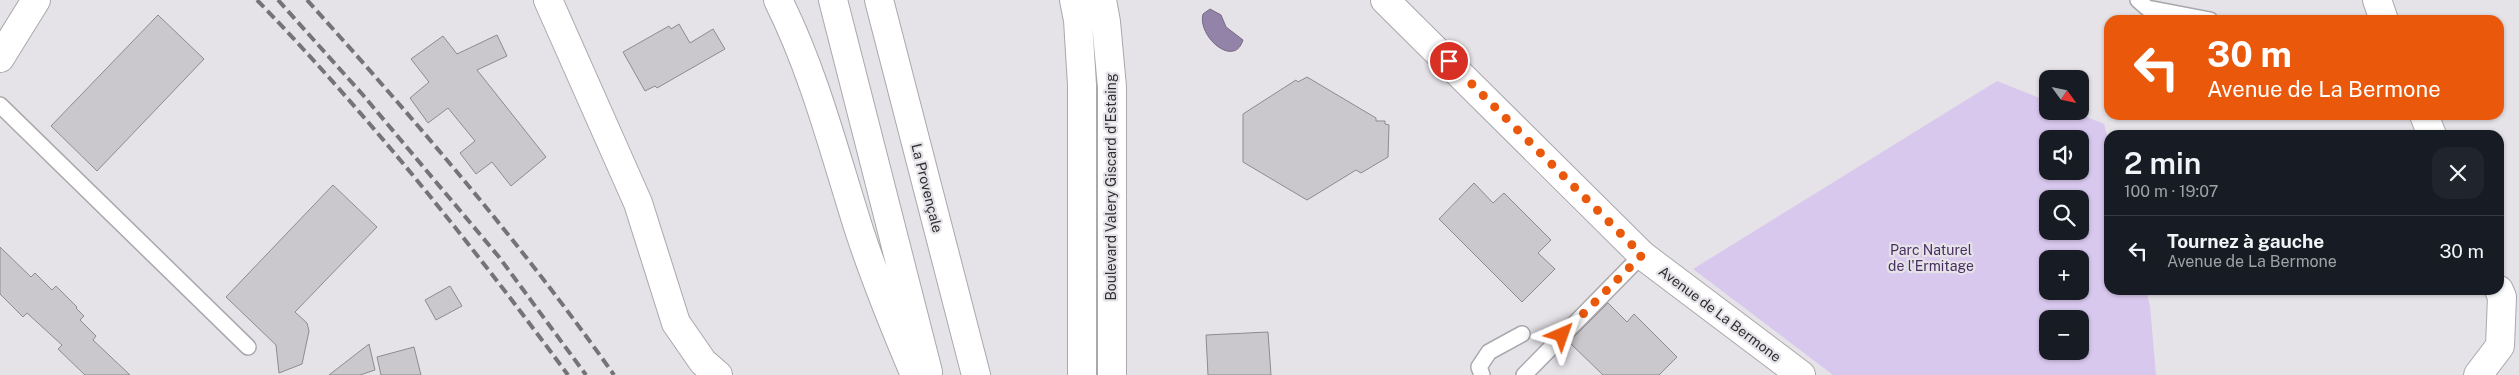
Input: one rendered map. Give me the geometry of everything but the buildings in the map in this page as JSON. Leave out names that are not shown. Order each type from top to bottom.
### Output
[{"type":"main road","points":[[0,58],[36,0]]},
{"type":"main road","points":[[548,0],[638,203],[676,322],[703,362],[718,375]]},
{"type":"main road","points":[[778,0],[790,24],[826,122],[861,234],[888,310],[915,375]]},
{"type":"main road","points":[[833,0],[929,375]]},
{"type":"main road","name":"La Provençale","points":[[879,0],[976,375]]},
{"type":"main road","points":[[1074,0],[1078,20],[1082,85],[1082,375]]},
{"type":"main road","name":"Boulevard Valery Giscard d'Estaing","points":[[1102,0],[1112,87],[1112,375]]},
{"type":"main road","name":"Avenue de La Bermone","points":[[1385,0],[1642,255],[1800,375]]},
{"type":"main road","points":[[2376,0],[2382,15]]},
{"type":"main road","points":[[2478,375],[2500,346],[2501,295]]},
{"type":"lane","points":[[2138,0],[2146,8],[2183,15]]},
{"type":"lane","points":[[0,105],[248,347]]},
{"type":"lane","points":[[1524,375],[1642,255]]},
{"type":"lane","points":[[1482,375],[1480,367],[1489,352],[1522,334]]},
{"type":"green space","name":"Parc Naturel de l'Ermitage","points":[[1997,81],[2039,98],[2039,120],[2089,120],[2089,118],[2104,124],[2106,130],[2104,130],[2104,295],[2147,295],[2150,306],[2156,375],[1833,375],[1693,269]]},
{"type":"shaded area","points":[[1210,9],[1221,15],[1226,27],[1243,40],[1238,48],[1232,51],[1225,50],[1211,40],[1205,31],[1203,23],[1203,14]]},
{"type":"railway","points":[[257,0],[340,90],[419,183],[495,278],[568,375]]},
{"type":"railway","points":[[278,0],[363,95],[499,257],[586,375]]},
{"type":"railway","points":[[307,0],[466,183],[542,278],[614,375]]},
{"type":"route","points":[[1449,61],[1642,255],[1562,335]]}]
